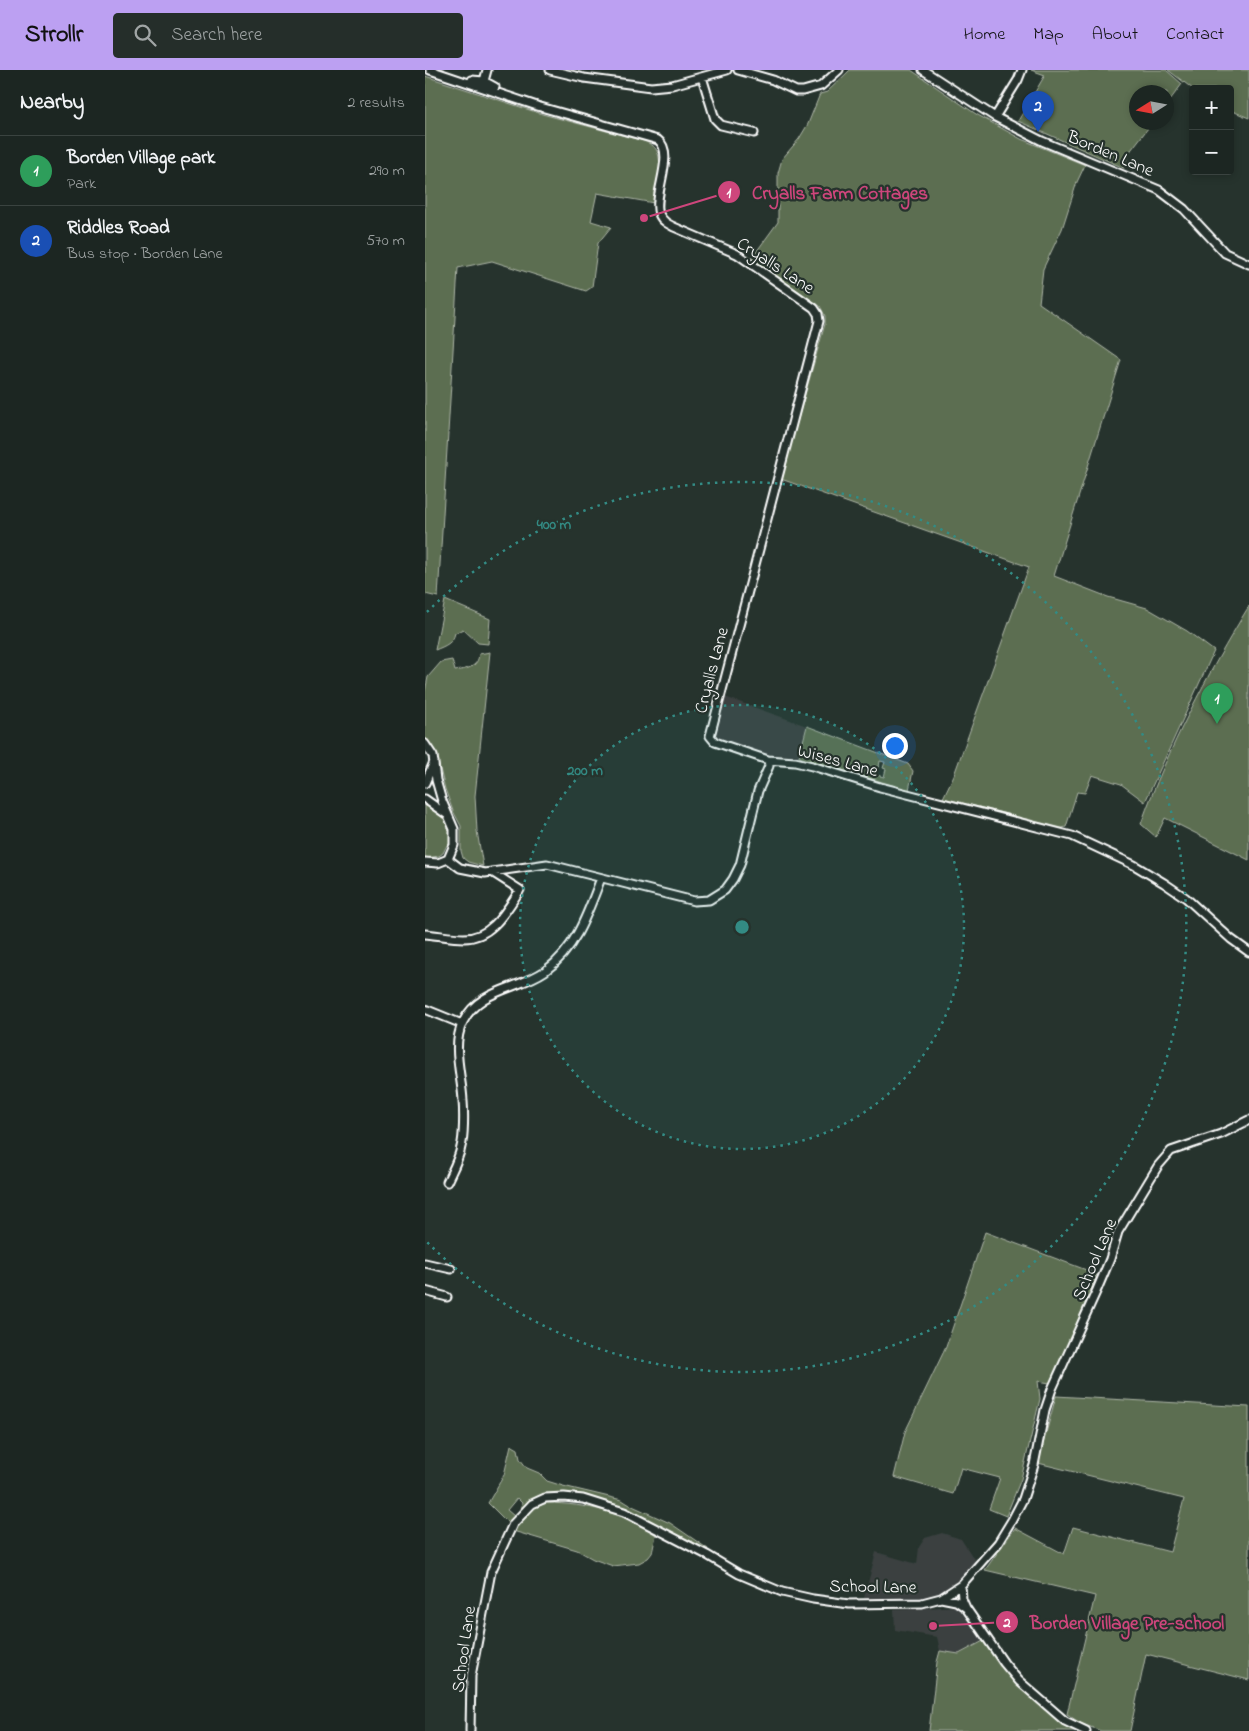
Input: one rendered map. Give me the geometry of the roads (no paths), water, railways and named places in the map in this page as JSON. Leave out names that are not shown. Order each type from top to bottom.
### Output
[{"type":"street","name":"Cryalls Lane","points":[[430,70],[537,106],[658,140],[663,144],[664,154],[663,181],[658,207],[659,214],[664,221],[737,254],[814,308],[818,314],[819,321],[710,736],[715,742],[768,760]]},
{"type":"street","points":[[484,81],[487,70]]},
{"type":"street","points":[[550,70],[585,78],[651,87],[672,85],[727,70]]},
{"type":"street","points":[[738,70],[773,80],[796,91],[821,86],[839,70]]},
{"type":"street","name":"Borden Lane","points":[[923,70],[995,116],[1042,141],[1159,190],[1184,209],[1225,253],[1249,264]]},
{"type":"street","points":[[995,116],[1018,80],[1022,70]]},
{"type":"street","points":[[702,77],[715,119],[721,125],[755,133]]},
{"type":"street","points":[[472,80],[484,81],[495,86]]},
{"type":"street","points":[[425,744],[430,750],[434,762],[436,780],[454,829],[454,839],[448,859],[438,863],[425,862]]},
{"type":"street","points":[[448,859],[461,868],[485,873],[547,864],[694,901],[709,900],[725,890],[740,865],[753,809],[769,766],[768,760]]},
{"type":"street","name":"Wises Lane","points":[[768,760],[795,762],[812,766],[880,787],[1072,836],[1134,865],[1164,883],[1186,898],[1231,939],[1249,952]]},
{"type":"street","points":[[425,783],[434,762]]},
{"type":"street","points":[[425,799],[448,816]]},
{"type":"street","points":[[425,934],[464,938],[476,936],[489,930],[520,890],[492,872]]},
{"type":"street","points":[[447,1182],[461,1146],[464,1102],[458,1061],[458,1038],[462,1024],[474,1006],[484,998],[528,980],[544,972],[554,964],[577,934],[589,910],[601,878]]},
{"type":"street","points":[[425,1009],[462,1024]]},
{"type":"street","name":"School Lane","points":[[470,1731],[471,1676],[491,1572],[513,1524],[532,1504],[545,1498],[583,1499],[624,1512],[707,1555],[739,1574],[781,1592],[813,1599],[849,1604],[912,1604],[941,1598],[961,1586],[998,1543],[1023,1499],[1034,1465],[1045,1410],[1052,1390],[1110,1259],[1118,1232],[1157,1166],[1171,1150],[1221,1134],[1249,1120]]},
{"type":"street","points":[[425,1264],[451,1269]]},
{"type":"street","points":[[425,1291],[447,1297]]},
{"type":"street","points":[[961,1586],[962,1599],[966,1608],[1004,1663],[1019,1681],[1065,1721],[1086,1731]]},
{"type":"street","points":[[941,1598],[956,1601],[966,1608]]},
{"type":"place","name":"Riddles Road","points":[[1038,132]]},
{"type":"place","name":"Cryalls Farm Cottages","points":[[644,218]]},
{"type":"place","name":"Borden Village park","points":[[1217,724]]},
{"type":"place","name":"Borden Village Pre-school","points":[[933,1626]]}]
